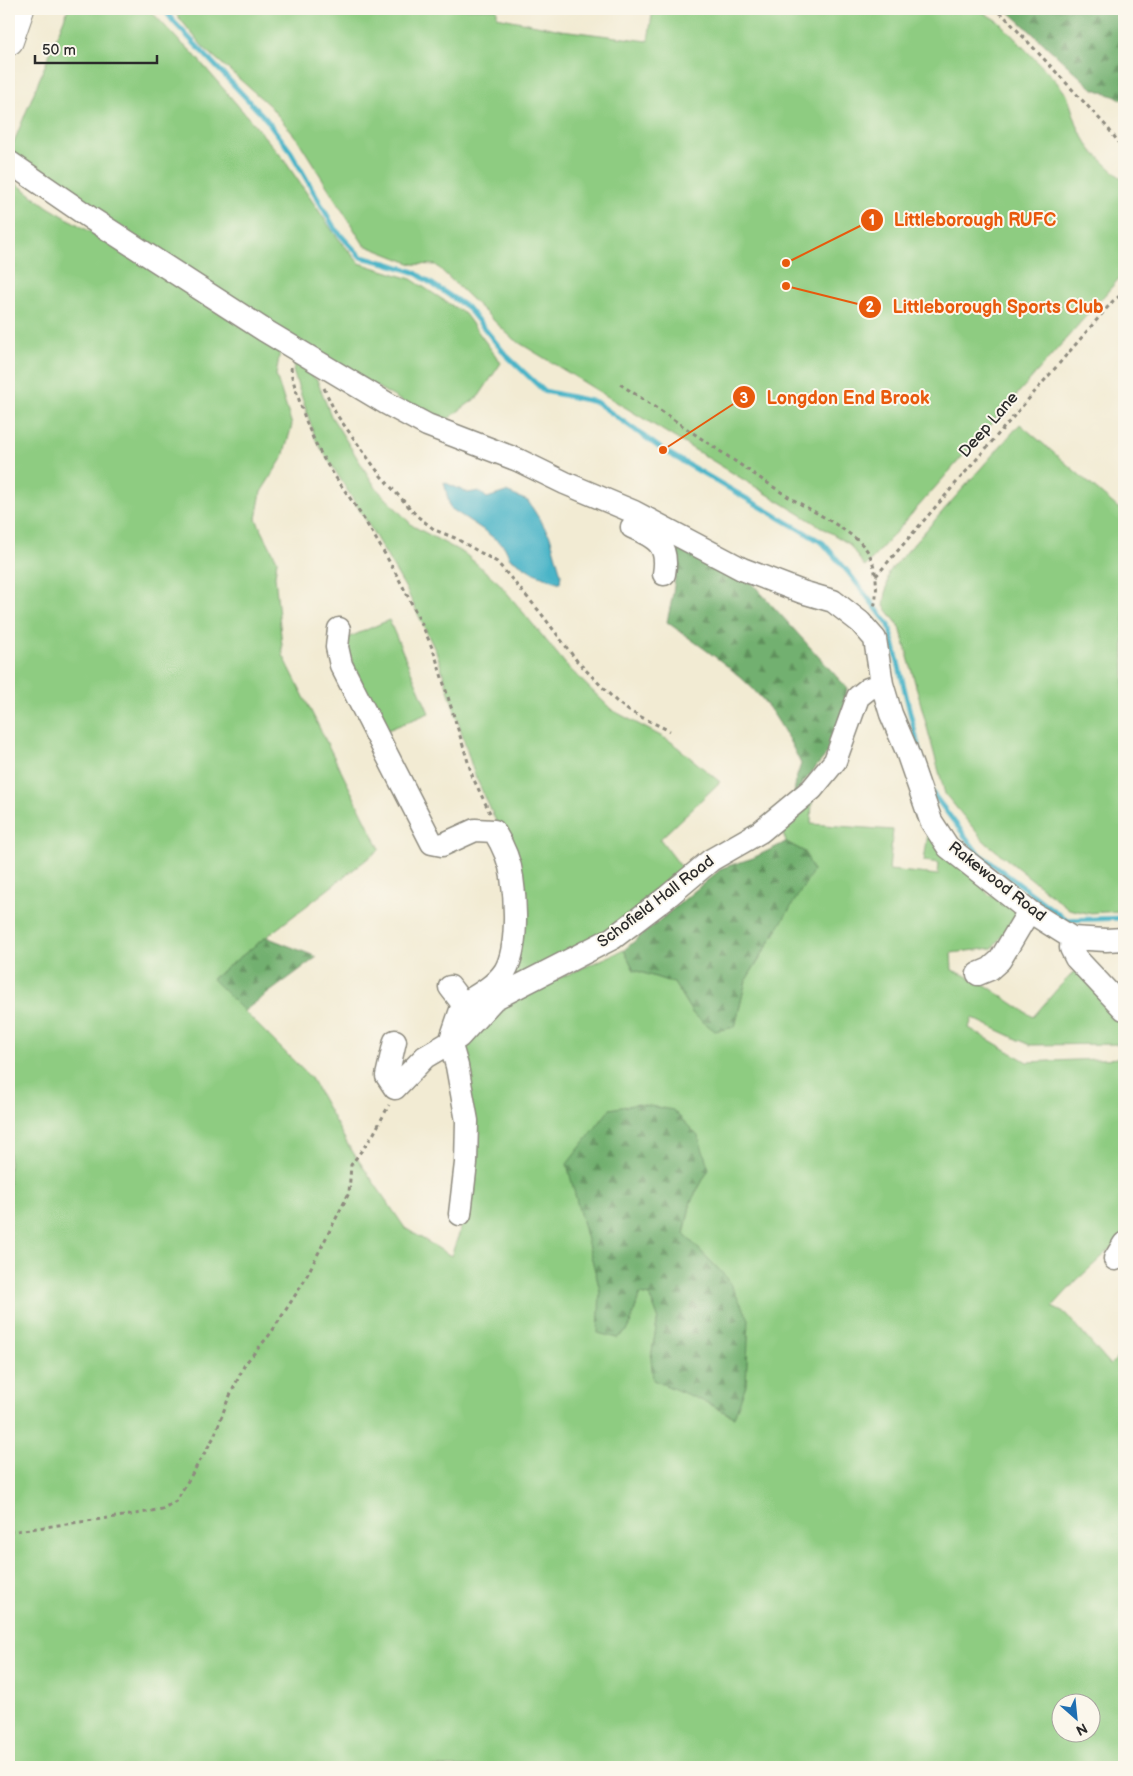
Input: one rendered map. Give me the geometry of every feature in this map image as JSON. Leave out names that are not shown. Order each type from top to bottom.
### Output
[{"type":"highway","points":[[9,41],[20,9]]},
{"type":"street","name":"Rakewood Road","points":[[9,162],[92,219],[292,348],[427,425],[518,460],[634,512],[742,569],[802,592],[833,601],[860,622],[875,639],[882,684],[892,714],[931,821],[948,846],[1029,911],[1072,938],[1124,939]]},
{"type":"street","points":[[594,495],[594,503],[598,513],[642,532],[658,542],[665,551],[667,560],[664,574]]},
{"type":"street","points":[[339,629],[337,647],[341,665],[432,844],[442,845],[475,830],[494,831],[501,842],[512,876],[515,919],[512,948],[506,970],[492,986],[457,996],[450,1042],[459,1076],[467,1121],[466,1163],[460,1214]]},
{"type":"street","name":"Schofield Hall Road","points":[[395,1088],[425,1057],[459,1037],[494,1000],[613,938],[667,897],[711,860],[760,832],[812,789],[834,761],[858,697],[868,689],[882,684]]},
{"type":"street","points":[[978,974],[990,969],[1000,960],[1029,911]]},
{"type":"street","points":[[1072,938],[1071,948],[1076,958],[1124,1009]]},
{"type":"street","points":[[395,1088],[387,1076],[396,1041]]},
{"type":"path","points":[[992,9],[1004,16],[1108,128],[1124,150]]},
{"type":"path","name":"Deep Lane","points":[[876,576],[1112,301],[1124,293]]},
{"type":"path","points":[[292,348],[289,356],[292,377],[314,442],[379,546],[428,638],[472,778],[490,813],[501,842]]},
{"type":"path","points":[[325,366],[322,384],[336,414],[381,476],[417,516],[435,530],[455,538],[497,562],[540,612],[577,661],[616,701],[629,711],[670,731]]},
{"type":"path","points":[[620,384],[789,497],[849,533],[868,551],[876,576],[876,601],[871,614]]},
{"type":"path","points":[[9,1532],[130,1516],[162,1509],[176,1501],[214,1438],[227,1402],[245,1364],[271,1333],[303,1283],[349,1193],[351,1165],[373,1135],[392,1100],[395,1088]]},
{"type":"green space","points":[[68,9],[149,9],[191,51],[282,157],[334,233],[359,263],[411,279],[465,314],[501,363],[479,396],[441,424],[189,278],[9,154]]},
{"type":"green space","points":[[172,9],[497,9],[497,17],[561,30],[648,41],[653,9],[978,9],[999,22],[1055,80],[1067,95],[1079,130],[1091,150],[1124,181],[1124,273],[865,567],[849,544],[513,339],[436,265],[412,264],[364,245],[298,140],[270,106],[203,47]]},
{"type":"green space","points":[[1006,9],[1124,9],[1124,100],[1092,88]]},
{"type":"green space","points":[[9,178],[48,207],[123,251],[280,351],[276,375],[292,425],[283,457],[261,492],[256,519],[277,560],[275,576],[283,655],[380,849],[212,979],[311,1078],[348,1145],[405,1228],[451,1256],[468,1209],[457,1045],[489,1020],[511,999],[624,950],[634,970],[674,983],[693,1014],[735,1027],[746,980],[776,932],[805,852],[786,842],[781,827],[812,800],[811,824],[893,830],[889,870],[938,875],[939,863],[924,861],[928,833],[975,877],[987,893],[1019,913],[993,948],[951,953],[952,970],[981,982],[1033,1017],[1078,968],[1124,1015],[1124,1043],[1122,1044],[1030,1045],[972,1018],[969,1028],[1027,1062],[1124,1058],[1124,1231],[1117,1243],[1077,1280],[1052,1307],[1066,1314],[1110,1365],[1118,1357],[1124,1362],[1124,1767],[9,1767]],"holes":[[[568,1164],[709,1169],[691,1201],[684,1234],[727,1278],[733,1417],[710,1404],[651,1358],[658,1317],[650,1296],[640,1294],[628,1330],[617,1338],[599,1333],[600,1290]]]},
{"type":"green space","points":[[295,362],[317,380],[331,416],[376,488],[413,526],[465,554],[499,583],[568,667],[612,710],[670,741],[720,782],[660,839],[686,873],[613,932],[492,996],[517,959],[515,873],[495,819],[474,773],[437,654],[405,587],[316,440],[293,371]]},
{"type":"green space","points":[[1020,424],[1124,513],[1124,911],[1087,913],[1069,909],[984,841],[945,794],[900,627],[884,606],[889,572]]},
{"type":"green space","points":[[671,539],[751,582],[847,688],[846,707],[835,744],[794,794],[801,764],[784,731],[769,708],[742,678],[667,622],[675,570],[674,549]]},
{"type":"green space","points":[[389,620],[429,713],[383,732],[343,640]]},
{"type":"green space","points":[[786,842],[805,852],[813,871],[746,980],[735,1027],[715,1031],[693,1014],[674,983],[634,970],[624,950],[722,868],[753,858]]},
{"type":"green space","points":[[266,937],[317,957],[244,1011],[212,979]]},
{"type":"green space","points":[[638,1104],[673,1110],[698,1136],[709,1169],[691,1201],[684,1234],[727,1278],[749,1319],[746,1385],[734,1417],[710,1404],[653,1380],[651,1358],[658,1317],[650,1296],[640,1294],[628,1330],[617,1338],[598,1333],[600,1290],[567,1164],[610,1109]]},
{"type":"water","points":[[444,482],[468,493],[479,491],[487,498],[506,492],[528,501],[550,536],[561,574],[560,583],[534,573],[510,558],[504,546],[450,508]]},
{"type":"waterway","points":[[164,9],[173,21],[266,119],[291,152],[335,229],[361,257],[414,272],[467,307],[506,355],[544,391],[596,402],[663,450],[823,543],[889,625],[923,766]]},
{"type":"waterway","points":[[931,791],[977,852],[1066,920],[1124,918]]},
{"type":"place","name":"Littleborough RUFC","points":[[786,263]]},
{"type":"place","name":"Littleborough Sports Club","points":[[786,286]]},
{"type":"place","name":"Longdon End Brook","points":[[663,450]]}]
